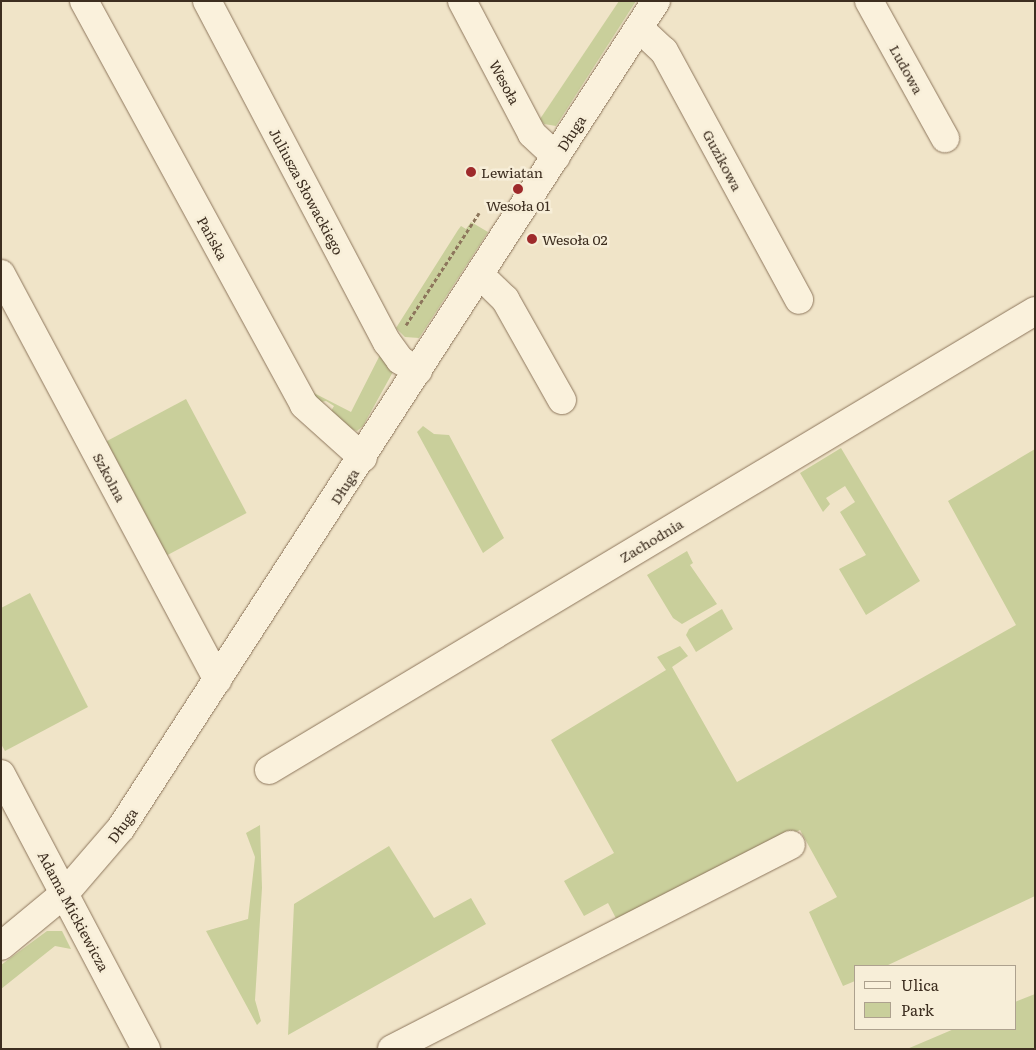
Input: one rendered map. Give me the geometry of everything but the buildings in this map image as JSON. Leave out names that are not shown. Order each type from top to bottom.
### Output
[{"type":"street","name":"Pańska","points":[[84,1],[304,405],[363,458]]},
{"type":"street","name":"Juliusza Słowackiego","points":[[207,1],[386,342],[400,360],[418,371]]},
{"type":"street","name":"Wesoła","points":[[462,1],[532,134],[556,156]]},
{"type":"street","name":"Długa","points":[[1,946],[65,894],[121,828],[363,458],[656,1]]},
{"type":"street","name":"Ludowa","points":[[870,1],[945,138]]},
{"type":"street","name":"Guzikowa","points":[[639,28],[664,51],[799,300]]},
{"type":"street","name":"Szkolna","points":[[1,274],[218,680]]},
{"type":"street","points":[[480,276],[505,299],[562,400]]},
{"type":"street","name":"Zachodnia","points":[[269,770],[1035,311]]},
{"type":"street","name":"Adama Mickiewicza","points":[[1,774],[146,1049]]},
{"type":"street","points":[[392,1049],[791,845]]},
{"type":"path","points":[[404,328],[479,213]]},
{"type":"green space","points":[[619,1],[636,1],[556,126],[544,124],[540,119]]},
{"type":"green space","points":[[471,222],[488,232],[419,338],[405,337],[396,328],[458,230],[461,226],[466,229]]},
{"type":"green space","points":[[383,349],[394,370],[363,426],[357,431],[330,413],[334,406],[326,401],[317,403],[310,391],[351,412]]},
{"type":"green space","points":[[186,399],[247,513],[167,555],[107,441]]},
{"type":"green space","points":[[423,426],[434,434],[449,435],[504,538],[483,553],[417,432]]},
{"type":"green space","points":[[841,448],[920,581],[866,615],[839,569],[866,555],[840,512],[855,502],[845,486],[826,498],[830,504],[823,512],[800,473]]},
{"type":"green space","points":[[1035,449],[1035,896],[888,965],[854,965],[854,981],[843,986],[809,912],[837,897],[800,830],[620,926],[608,903],[584,916],[564,881],[614,853],[551,740],[666,670],[657,657],[680,646],[688,656],[672,667],[737,782],[1016,625],[948,501]]},
{"type":"green space","points":[[687,551],[693,563],[690,565],[717,604],[682,624],[673,618],[647,575]]},
{"type":"green space","points":[[30,593],[88,707],[5,751],[1,744],[1,608]]},
{"type":"green space","points":[[722,609],[733,629],[696,652],[686,635],[689,629]]},
{"type":"green space","points":[[260,825],[262,888],[255,1000],[261,1021],[257,1025],[206,931],[248,919],[255,857],[246,833]]},
{"type":"green space","points":[[389,846],[434,918],[471,898],[486,924],[288,1035],[294,904]]},
{"type":"green space","points":[[47,931],[62,931],[71,949],[55,946],[1,989],[1,965]]},
{"type":"green space","points":[[1035,994],[1035,1049],[907,1049],[952,1030],[1016,1030],[1016,1002]]},
{"type":"place","name":"Lewiatan","points":[[471,172]]},
{"type":"place","name":"Wesoła 01","points":[[518,189]]},
{"type":"place","name":"Wesoła 02","points":[[532,239]]}]
